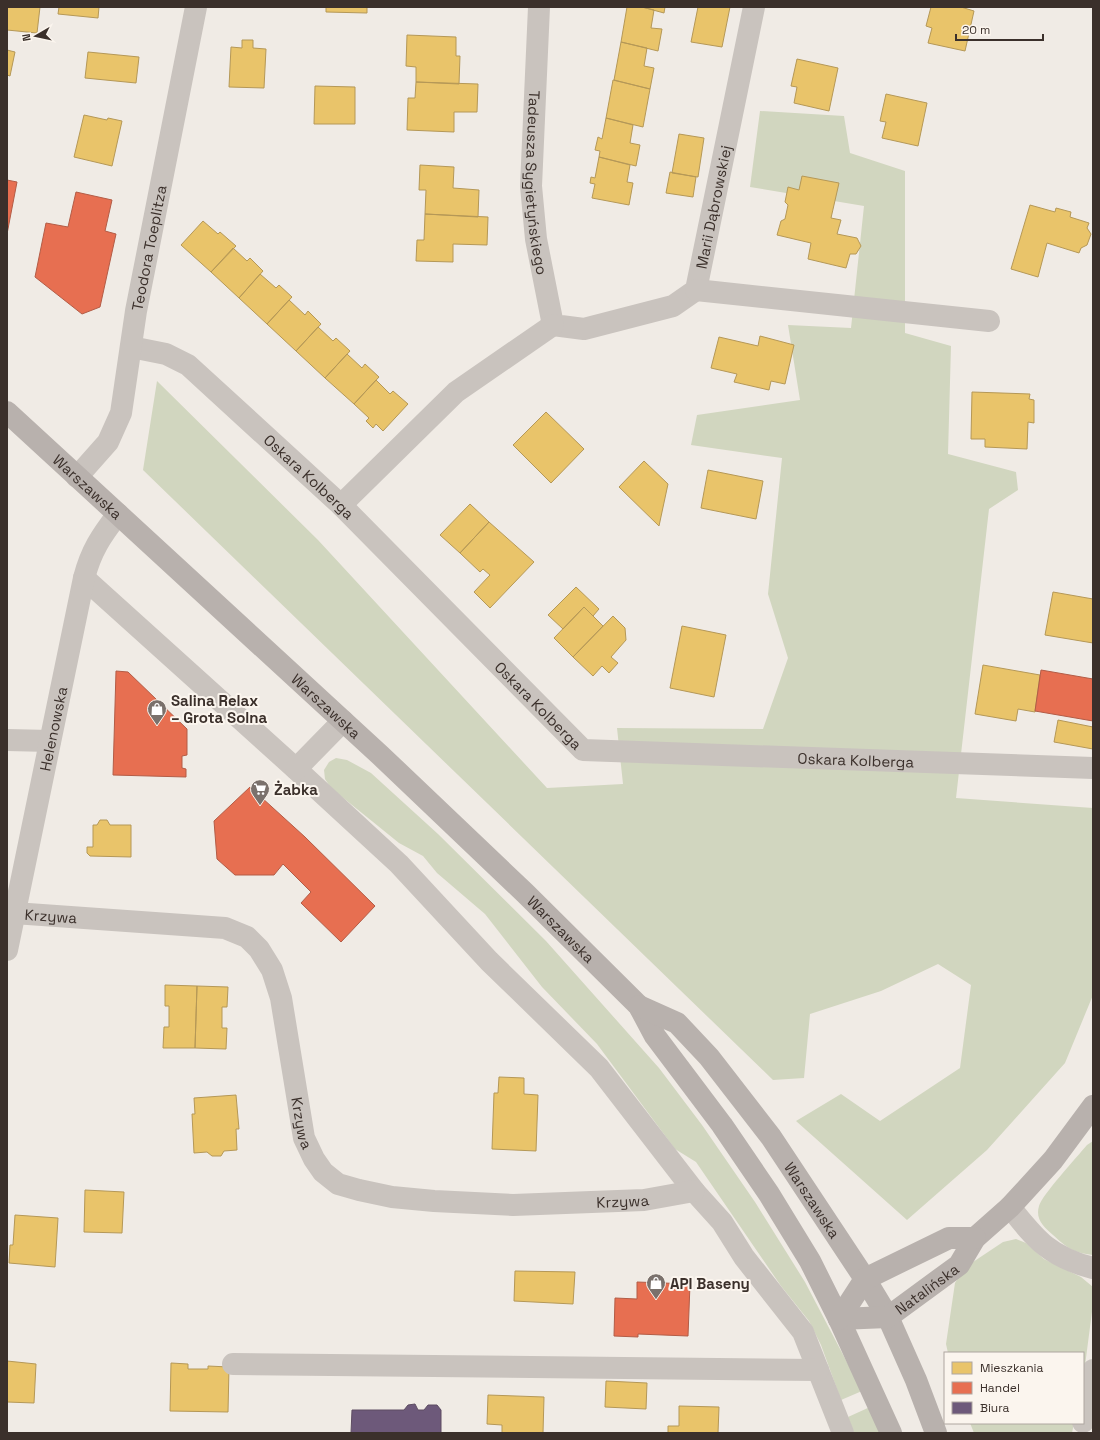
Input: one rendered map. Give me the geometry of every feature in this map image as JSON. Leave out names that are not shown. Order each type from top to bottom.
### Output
[{"type":"main road","name":"Warszawska","points":[[7,412],[344,721],[525,893],[639,1006],[655,1036],[722,1125],[769,1194],[810,1261],[839,1319],[890,1433]]},
{"type":"main road","name":"Warszawska","points":[[639,1006],[677,1023],[710,1058],[771,1138],[865,1279],[888,1317],[916,1380],[936,1433]]},
{"type":"main road","name":"Natalińska","points":[[839,1319],[888,1317],[959,1265],[975,1238],[1010,1207],[1053,1160],[1093,1106]]},
{"type":"main road","name":"Natalińska","points":[[865,1279],[949,1238],[975,1238]]},
{"type":"main road","points":[[839,1319],[865,1279]]},
{"type":"street","name":"Teodora Toeplitza","points":[[77,477],[108,442],[118,423],[121,413],[136,311],[196,7]]},
{"type":"street","name":"Tadeusza Sygietyńskiego","points":[[539,7],[531,186],[536,238],[553,325]]},
{"type":"street","name":"Marii Dąbrowskiej","points":[[553,325],[584,329],[673,306],[696,290],[754,7]]},
{"type":"street","points":[[696,290],[989,321]]},
{"type":"street","points":[[341,505],[456,392],[553,325]]},
{"type":"street","name":"Oskara Kolberga","points":[[131,347],[166,354],[188,365],[341,505],[582,750],[1093,768]]},
{"type":"street","name":"Helenowska","points":[[7,950],[84,578],[97,541],[118,514]]},
{"type":"street","points":[[84,578],[399,864],[489,961],[599,1068],[694,1191],[722,1222],[744,1257],[803,1332],[843,1433]]},
{"type":"street","points":[[296,769],[344,721]]},
{"type":"street","points":[[7,740],[50,741]]},
{"type":"street","name":"Krzywa","points":[[14,913],[225,928],[247,937],[259,949],[272,970],[281,998],[304,1138],[314,1159],[323,1172],[338,1184],[392,1197],[434,1201],[513,1205],[644,1200],[694,1191]]},
{"type":"street","points":[[1010,1207],[1041,1244],[1071,1262],[1093,1268]]},
{"type":"street","points":[[233,1364],[818,1370]]},
{"type":"street","points":[[1084,1418],[1093,1371]]},
{"type":"green space","points":[[760,111],[844,116],[850,153],[905,171],[905,333],[951,346],[948,454],[1016,472],[1018,490],[989,509],[956,798],[1093,808],[1093,995],[1065,1063],[987,1150],[907,1220],[796,1121],[841,1094],[880,1121],[960,1068],[971,985],[938,964],[881,991],[810,1014],[804,1078],[773,1080],[143,470],[157,381],[318,540],[547,788],[623,784],[617,728],[763,729],[788,658],[768,594],[782,458],[691,445],[697,415],[800,400],[788,325],[851,328],[864,206],[750,187]]},
{"type":"green space","points":[[336,758],[347,760],[371,773],[438,834],[546,941],[659,1068],[702,1125],[755,1202],[805,1282],[862,1391],[841,1400],[821,1345],[809,1321],[781,1286],[696,1162],[675,1149],[597,1044],[542,987],[485,914],[437,873],[423,856],[399,843],[331,788],[325,779],[324,770],[329,762]]},
{"type":"green space","points":[[1093,1141],[1093,1255],[1081,1253],[1062,1243],[1041,1222],[1038,1211],[1039,1206],[1053,1185],[1087,1145]]},
{"type":"green space","points":[[1016,1239],[1026,1243],[1044,1259],[1081,1277],[1093,1287],[1093,1304],[1084,1373],[1084,1352],[948,1352],[946,1344],[955,1283],[964,1268],[1003,1242]]},
{"type":"green space","points":[[870,1407],[881,1433],[854,1433],[848,1417]]},
{"type":"green space","points":[[970,1424],[1074,1424],[1072,1433],[974,1433]]},
{"type":"building: Mieszkania","points":[[7,7],[40,7],[37,33],[7,30]]},
{"type":"building: Mieszkania","points":[[59,7],[99,7],[98,18],[58,14]]},
{"type":"building: Mieszkania","points":[[326,7],[367,7],[367,13],[326,12]]},
{"type":"building: Mieszkania","points":[[627,7],[642,7],[654,10],[651,28],[662,29],[658,51],[621,42]]},
{"type":"building: Mieszkania","points":[[642,7],[665,7],[664,13]]},
{"type":"building: Mieszkania","points":[[698,7],[730,7],[722,47],[691,42]]},
{"type":"building: Mieszkania","points":[[931,7],[961,7],[974,11],[965,51],[928,43],[932,28],[926,26]]},
{"type":"building: Mieszkania","points":[[407,35],[456,37],[456,56],[460,56],[459,84],[416,82],[416,67],[406,66]]},
{"type":"building: Mieszkania","points":[[242,40],[253,40],[253,48],[266,49],[264,88],[229,87],[231,47],[242,48]]},
{"type":"building: Mieszkania","points":[[621,42],[647,48],[644,66],[654,68],[650,89],[614,80]]},
{"type":"building: Mieszkania","points":[[7,50],[15,52],[10,76],[7,75]]},
{"type":"building: Mieszkania","points":[[88,52],[139,57],[136,83],[85,78]]},
{"type":"building: Mieszkania","points":[[797,59],[838,68],[829,111],[794,103],[797,87],[791,86]]},
{"type":"building: Mieszkania","points":[[613,80],[650,89],[643,127],[606,118]]},
{"type":"building: Mieszkania","points":[[416,82],[478,84],[477,112],[454,112],[454,132],[407,130],[408,98],[415,98]]},
{"type":"building: Mieszkania","points":[[315,86],[355,87],[355,124],[314,124]]},
{"type":"building: Mieszkania","points":[[886,94],[927,103],[918,146],[882,138],[886,122],[880,121]]},
{"type":"building: Mieszkania","points":[[84,115],[107,120],[108,118],[122,121],[112,166],[74,157]]},
{"type":"building: Mieszkania","points":[[606,118],[633,125],[630,143],[640,145],[636,166],[599,157],[600,151],[595,150],[598,137],[602,139]]},
{"type":"building: Mieszkania","points":[[679,134],[704,138],[698,177],[672,173]]},
{"type":"building: Mieszkania","points":[[599,157],[630,165],[627,182],[633,183],[629,205],[592,198],[595,184],[590,183],[591,177],[595,178]]},
{"type":"building: Mieszkania","points":[[420,165],[454,167],[453,188],[479,190],[478,217],[425,214],[426,190],[419,190]]},
{"type":"building: Mieszkania","points":[[670,172],[696,177],[693,197],[666,193]]},
{"type":"building: Mieszkania","points":[[802,176],[839,183],[831,218],[841,220],[837,234],[857,238],[861,246],[856,254],[850,254],[846,268],[808,259],[811,243],[777,235],[781,221],[785,219],[788,205],[785,202],[788,187],[799,190]]},
{"type":"building: Mieszkania","points":[[1030,205],[1055,212],[1056,208],[1071,212],[1070,217],[1089,223],[1087,228],[1091,234],[1087,245],[1081,248],[1079,253],[1047,243],[1038,277],[1011,269]]},
{"type":"building: Mieszkania","points":[[425,214],[488,217],[487,245],[453,244],[453,262],[416,261],[417,240],[424,240]]},
{"type":"building: Mieszkania","points":[[203,221],[218,234],[220,232],[236,246],[211,272],[181,245]]},
{"type":"building: Mieszkania","points":[[233,248],[247,261],[250,258],[263,271],[239,298],[211,272]]},
{"type":"building: Mieszkania","points":[[260,274],[276,288],[279,285],[292,297],[267,324],[239,298]]},
{"type":"building: Mieszkania","points":[[289,300],[305,315],[308,311],[321,324],[296,351],[267,324]]},
{"type":"building: Mieszkania","points":[[318,327],[333,341],[336,338],[350,351],[325,378],[296,351]]},
{"type":"building: Mieszkania","points":[[760,336],[794,345],[785,384],[771,381],[769,390],[734,382],[737,374],[711,368],[719,337],[758,346]]},
{"type":"building: Mieszkania","points":[[347,354],[362,368],[365,364],[379,377],[354,404],[325,378]]},
{"type":"building: Mieszkania","points":[[376,380],[390,394],[393,391],[408,404],[383,431],[376,424],[373,428],[366,421],[369,418],[354,404]]},
{"type":"building: Mieszkania","points":[[972,392],[1030,394],[1029,399],[1034,400],[1034,423],[1028,422],[1027,449],[985,447],[985,439],[971,439]]},
{"type":"building: Mieszkania","points":[[546,412],[584,449],[551,483],[513,445]]},
{"type":"building: Mieszkania","points":[[644,461],[668,484],[659,526],[619,487]]},
{"type":"building: Mieszkania","points":[[708,470],[763,481],[756,519],[701,508]]},
{"type":"building: Mieszkania","points":[[470,504],[489,522],[460,553],[440,535]]},
{"type":"building: Mieszkania","points":[[489,522],[534,562],[490,608],[474,592],[490,575],[483,569],[480,572],[460,553]]},
{"type":"building: Mieszkania","points":[[576,587],[599,609],[593,616],[584,607],[563,629],[548,615]]},
{"type":"building: Mieszkania","points":[[1053,592],[1093,599],[1093,643],[1045,635]]},
{"type":"building: Mieszkania","points":[[584,607],[603,626],[573,657],[554,638]]},
{"type":"building: Mieszkania","points":[[613,616],[625,628],[626,640],[611,657],[618,663],[609,673],[602,666],[593,676],[573,657]]},
{"type":"building: Mieszkania","points":[[682,626],[726,635],[714,697],[670,688]]},
{"type":"building: Mieszkania","points":[[983,665],[1040,675],[1035,712],[1018,709],[1016,721],[975,714]]},
{"type":"building: Mieszkania","points":[[1058,720],[1093,727],[1093,749],[1054,742]]},
{"type":"building: Mieszkania","points":[[100,820],[107,820],[110,825],[131,825],[131,857],[90,856],[87,853],[87,847],[93,847],[93,825],[97,825]]},
{"type":"building: Mieszkania","points":[[165,985],[197,986],[195,1048],[163,1048],[164,1027],[169,1027],[169,1006],[165,1006]]},
{"type":"building: Mieszkania","points":[[197,986],[228,987],[227,1007],[222,1007],[222,1028],[227,1028],[226,1049],[195,1048]]},
{"type":"building: Mieszkania","points":[[499,1077],[524,1078],[524,1094],[538,1095],[536,1151],[492,1149],[494,1093],[498,1093]]},
{"type":"building: Mieszkania","points":[[236,1095],[239,1129],[236,1129],[237,1150],[224,1151],[221,1156],[212,1156],[207,1152],[194,1153],[192,1114],[195,1114],[194,1098]]},
{"type":"building: Mieszkania","points":[[85,1190],[124,1192],[122,1233],[84,1232]]},
{"type":"building: Mieszkania","points":[[15,1215],[58,1218],[55,1267],[9,1263],[10,1245],[13,1245]]},
{"type":"building: Mieszkania","points":[[515,1271],[575,1272],[573,1304],[514,1301]]},
{"type":"building: Mieszkania","points":[[7,1361],[36,1364],[34,1403],[7,1402]]},
{"type":"building: Mieszkania","points":[[171,1363],[188,1364],[188,1369],[208,1369],[208,1366],[229,1367],[228,1412],[170,1411]]},
{"type":"building: Mieszkania","points":[[606,1381],[647,1383],[646,1409],[605,1407]]},
{"type":"building: Mieszkania","points":[[488,1395],[544,1397],[543,1433],[502,1433],[502,1425],[487,1424]]},
{"type":"building: Mieszkania","points":[[679,1406],[719,1407],[718,1433],[668,1433],[668,1426],[679,1426]]},
{"type":"building: Handel","points":[[7,180],[17,182],[7,234]]},
{"type":"building: Handel","points":[[76,192],[112,200],[105,231],[116,234],[100,307],[82,314],[35,277],[46,223],[68,227]]},
{"type":"building: Handel","points":[[1041,670],[1093,679],[1093,721],[1035,711]]},
{"type":"building: Handel","points":[[116,671],[128,672],[187,729],[187,755],[182,756],[182,768],[186,769],[186,777],[113,775]]},
{"type":"building: Handel","points":[[250,787],[305,837],[375,906],[341,942],[301,903],[311,892],[283,864],[274,875],[235,875],[217,859],[214,821]]},
{"type":"building: Handel","points":[[637,1282],[690,1284],[688,1336],[638,1334],[638,1337],[614,1336],[615,1298],[637,1299]]},
{"type":"building: Biura","points":[[415,1404],[418,1410],[424,1410],[428,1405],[437,1405],[441,1410],[441,1433],[351,1433],[352,1410],[404,1410],[408,1405]]},
{"type":"place","name":"Salina Relax – Grota Solna","points":[[157,726]]},
{"type":"place","name":"Żabka","points":[[260,806]]},
{"type":"place","name":"API Baseny","points":[[656,1300]]}]
